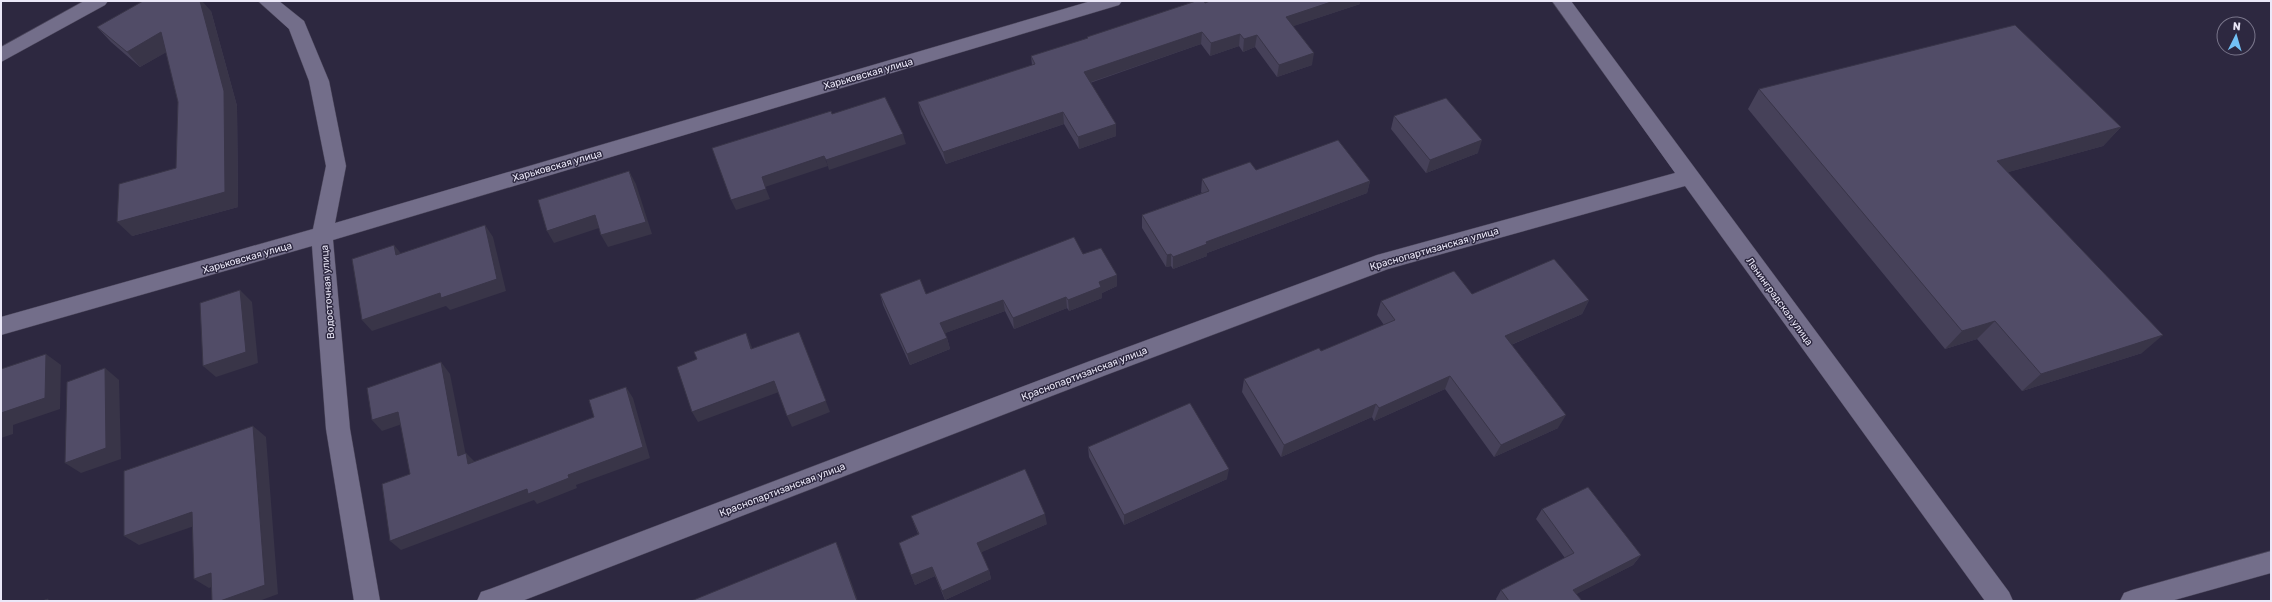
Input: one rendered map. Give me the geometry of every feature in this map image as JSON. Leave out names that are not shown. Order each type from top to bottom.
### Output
[{"type":"street","points":[[1,55],[99,1]]},
{"type":"street","name":"Водосточная улица","points":[[267,1],[296,26],[319,81],[336,166],[322,235],[338,429],[367,601]]},
{"type":"street","name":"Харьковская улица","points":[[1,326],[322,235],[1113,1]]},
{"type":"street","name":"Ленинградская улица","points":[[1561,1],[2000,601]]},
{"type":"street","name":"Краснопартизанская улица","points":[[490,601],[1090,371],[1385,261],[1689,177]]},
{"type":"lane","points":[[2132,601],[2271,562]]},
{"type":"building","points":[[143,1],[200,1],[224,91],[225,192],[117,222],[119,184],[176,168],[178,102],[161,32],[127,52],[97,27]]},
{"type":"building","points":[[1196,1],[1204,1],[1205,3],[1210,1],[1334,1],[1286,17],[1314,53],[1279,65],[1257,35],[1244,39],[1240,34],[1211,43],[1202,32],[1084,72],[1116,124],[1078,137],[1063,112],[943,152],[918,102],[1035,64],[1031,56]]},
{"type":"building","points":[[2015,25],[2121,127],[1997,161],[2163,335],[2041,374],[1995,321],[1962,331],[1759,89]]},
{"type":"building","points":[[885,97],[903,134],[826,160],[824,156],[762,177],[766,189],[731,200],[712,148],[831,111],[832,114]]},
{"type":"building","points":[[1446,98],[1482,140],[1430,160],[1394,116]]},
{"type":"building","points":[[1338,140],[1370,181],[1206,242],[1207,244],[1173,257],[1171,254],[1167,255],[1142,215],[1209,191],[1202,179],[1250,162],[1256,170]]},
{"type":"building","points":[[629,171],[646,222],[601,235],[595,215],[547,231],[538,200]]},
{"type":"building","points":[[485,225],[497,279],[441,298],[440,293],[362,320],[352,259],[394,245],[396,255]]},
{"type":"building","points":[[1074,237],[1083,254],[1101,248],[1117,275],[1099,282],[1101,287],[1068,300],[1066,297],[1013,318],[1003,300],[940,323],[947,338],[907,354],[880,294],[920,279],[926,294]]},
{"type":"building","points":[[1554,259],[1589,300],[1505,336],[1566,415],[1501,445],[1450,376],[1379,408],[1376,404],[1284,445],[1244,379],[1319,348],[1321,351],[1395,320],[1381,301],[1454,271],[1472,294]]},
{"type":"building","points":[[240,290],[246,352],[203,366],[200,303]]},
{"type":"building","points":[[799,332],[826,401],[787,416],[774,381],[692,412],[677,367],[697,359],[694,352],[746,333],[751,349]]},
{"type":"building","points":[[46,354],[45,398],[1,413],[1,369]]},
{"type":"building","points":[[441,362],[458,456],[466,453],[468,464],[594,417],[589,400],[626,387],[643,447],[568,475],[569,478],[528,494],[527,489],[390,541],[382,484],[410,474],[398,412],[372,420],[367,388]]},
{"type":"building","points":[[105,368],[106,448],[65,463],[67,382]]},
{"type":"building","points":[[1190,403],[1229,469],[1124,515],[1088,447]]},
{"type":"building","points":[[253,426],[265,585],[220,601],[212,601],[211,573],[194,579],[192,512],[124,536],[124,471]]},
{"type":"building","points":[[1025,469],[1045,514],[977,543],[989,570],[942,591],[932,567],[911,575],[899,543],[919,534],[911,516]]},
{"type":"building","points":[[1588,487],[1641,555],[1573,590],[1582,601],[1509,601],[1501,590],[1574,553],[1542,509]]},
{"type":"building","points":[[836,542],[857,601],[691,601]]}]
